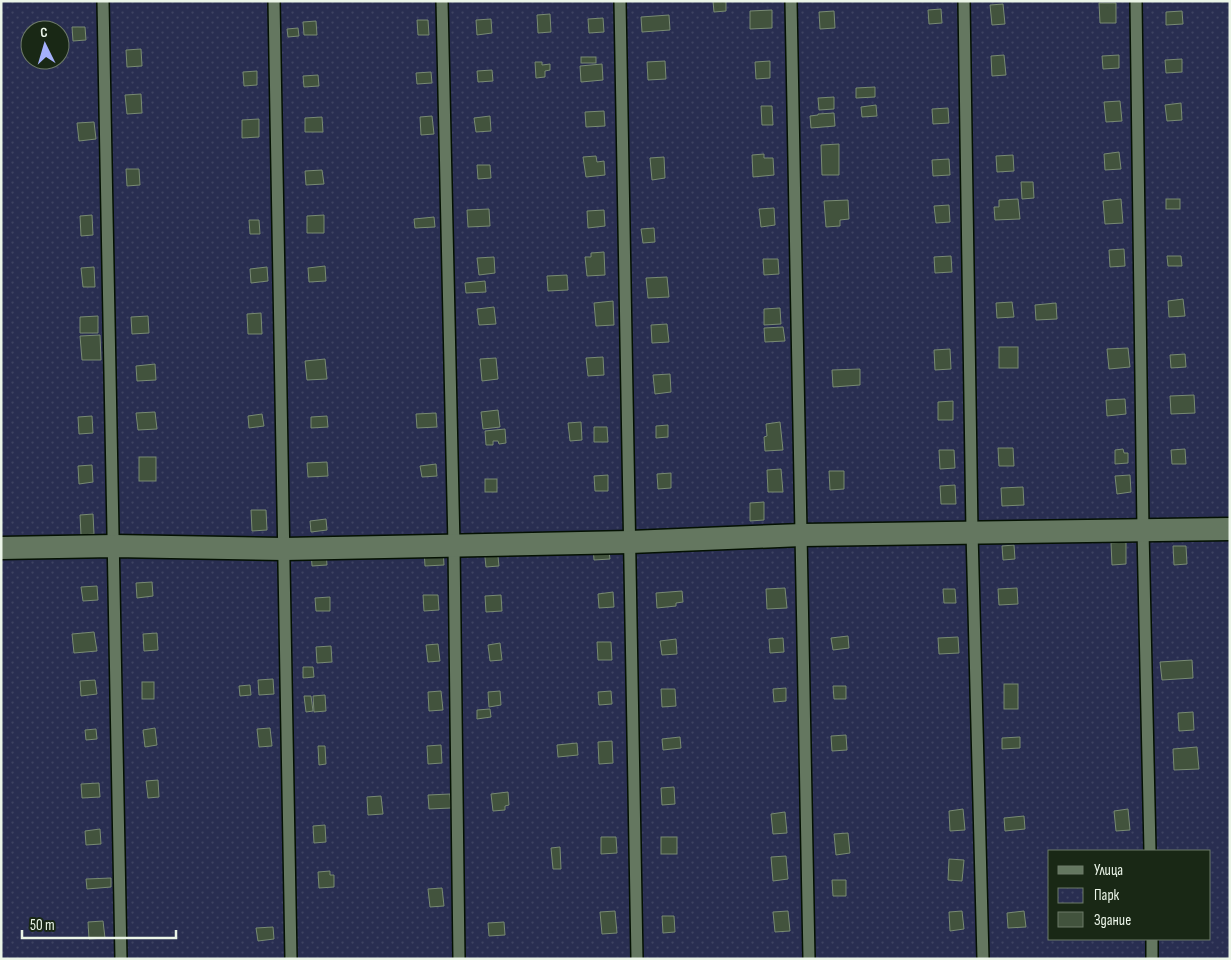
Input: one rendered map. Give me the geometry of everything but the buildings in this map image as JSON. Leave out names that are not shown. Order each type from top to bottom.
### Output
[{"type":"street","points":[[1,548],[114,546],[284,549],[630,542],[802,535],[1230,528]]},
{"type":"lane","points":[[103,1],[121,959]]},
{"type":"lane","points":[[274,1],[291,959]]},
{"type":"lane","points":[[442,1],[454,546],[459,959]]},
{"type":"lane","points":[[620,1],[637,959]]},
{"type":"lane","points":[[791,1],[802,535],[808,959]]},
{"type":"lane","points":[[964,1],[972,532],[983,959]]},
{"type":"lane","points":[[1136,1],[1143,530],[1150,850]]},
{"type":"lane","points":[[1152,940],[1152,959]]},
{"type":"green space","points":[[1,1],[1230,1],[1230,959],[1,959]]}]
